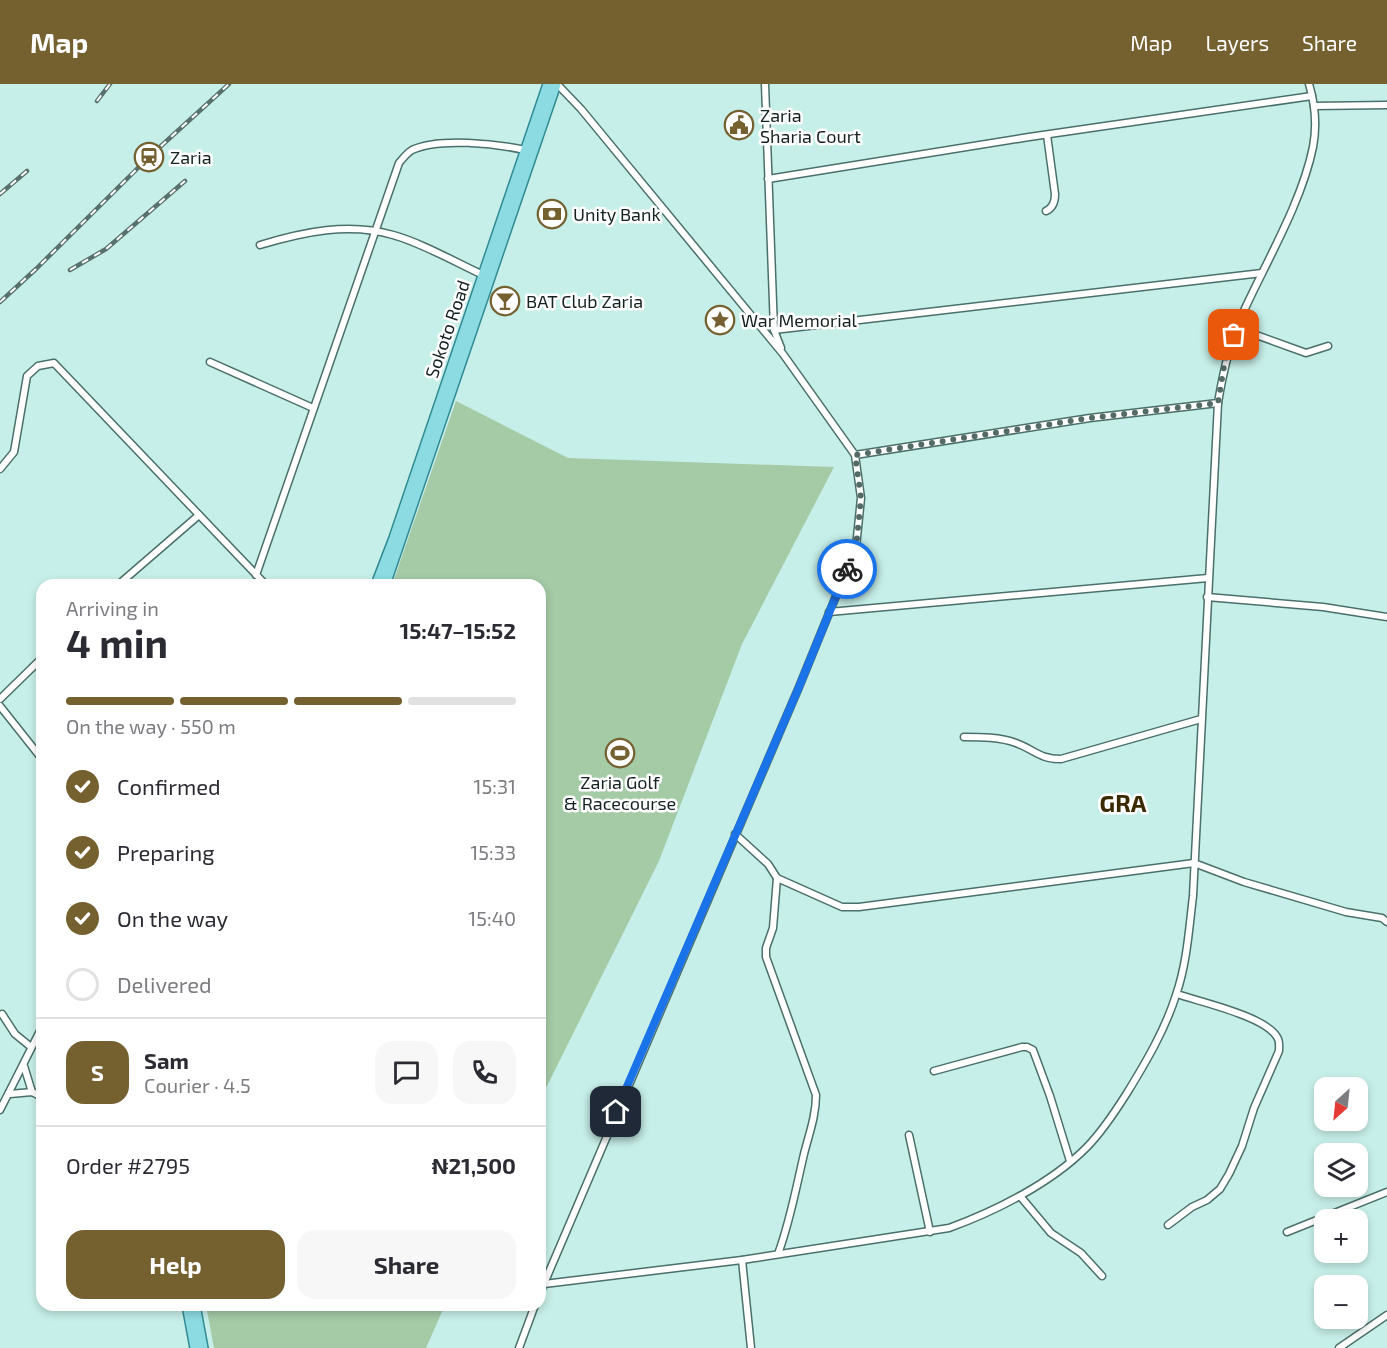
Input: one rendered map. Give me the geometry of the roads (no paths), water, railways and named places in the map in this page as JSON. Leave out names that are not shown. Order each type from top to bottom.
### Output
[{"type":"main road","name":"Sokoto Road","points":[[378,579],[548,84]]},
{"type":"main road","name":"Sokoto Road","points":[[387,579],[557,84]]},
{"type":"main road","points":[[188,1311],[195,1348]]},
{"type":"main road","points":[[196,1311],[203,1348]]},
{"type":"street","points":[[546,1277],[799,687],[856,548],[861,498],[855,455],[783,354],[581,109],[557,84]]},
{"type":"street","points":[[766,84],[774,330],[783,354]]},
{"type":"street","points":[[546,1284],[742,1260],[930,1232],[967,1222],[1020,1196],[1048,1179],[1087,1148],[1113,1115],[1145,1064],[1177,994],[1188,941],[1218,403],[1225,360],[1307,168],[1314,146],[1314,106],[1309,84]]},
{"type":"street","points":[[768,179],[1312,96]]},
{"type":"street","points":[[1314,106],[1387,105]]},
{"type":"street","points":[[1046,211],[1050,209],[1055,198],[1047,135]]},
{"type":"street","points":[[256,574],[399,163],[410,151],[464,142],[525,150]]},
{"type":"street","points":[[260,245],[322,229],[375,231],[394,235],[483,275]]},
{"type":"street","points":[[774,330],[1262,273]]},
{"type":"street","points":[[1237,328],[1306,353],[1328,346]]},
{"type":"street","points":[[210,362],[313,408]]},
{"type":"street","points":[[0,469],[14,452],[27,376],[38,366],[54,363],[261,579]]},
{"type":"street","points":[[855,455],[1090,418],[1218,403]]},
{"type":"street","points":[[124,579],[199,515]]},
{"type":"street","points":[[829,612],[1208,578]]},
{"type":"street","points":[[1207,597],[1323,607],[1387,617]]},
{"type":"street","points":[[0,699],[36,664]]},
{"type":"street","points":[[0,706],[3,713],[36,752]]},
{"type":"street","points":[[964,737],[1005,740],[1042,757],[1061,759],[1201,718]]},
{"type":"street","points":[[735,834],[768,864],[777,878],[842,907],[859,908],[1194,863],[1244,882],[1346,912],[1382,918],[1387,922]]},
{"type":"street","points":[[777,878],[772,928],[766,948],[766,957],[816,1095],[815,1115],[808,1135],[790,1218],[778,1254]]},
{"type":"street","points":[[1168,1225],[1220,1189],[1242,1146],[1254,1108],[1279,1051],[1280,1041],[1261,1023],[1177,994]]},
{"type":"street","points":[[2,1014],[15,1034],[31,1047]]},
{"type":"street","points":[[0,1110],[24,1066],[36,1038]]},
{"type":"street","points":[[934,1071],[1022,1047],[1030,1048],[1033,1050],[1050,1096],[1070,1161]]},
{"type":"street","points":[[24,1066],[32,1092]]},
{"type":"street","points":[[10,1094],[32,1092],[36,1094]]},
{"type":"street","points":[[909,1135],[930,1232]]},
{"type":"street","points":[[1287,1232],[1387,1192]]},
{"type":"street","points":[[1020,1196],[1050,1233],[1081,1253],[1102,1276]]},
{"type":"street","points":[[742,1260],[751,1348]]},
{"type":"street","points":[[519,1348],[533,1311]]},
{"type":"street","points":[[1339,1348],[1387,1315]]},
{"type":"railway","points":[[97,101],[110,84]]},
{"type":"railway","points":[[0,302],[149,157],[229,84]]},
{"type":"railway","points":[[0,194],[27,171]]},
{"type":"railway","points":[[70,270],[106,249],[185,181]]},
{"type":"place","name":"Zaria Sharia Court","points":[[739,125]]},
{"type":"place","name":"Zaria","points":[[149,157]]},
{"type":"place","name":"Unity Bank","points":[[552,214]]},
{"type":"place","name":"BAT Club Zaria","points":[[505,301]]},
{"type":"place","name":"War Memorial","points":[[720,320]]},
{"type":"place","name":"Zaria Golf & Racecourse","points":[[620,753]]},
{"type":"district","name":"GRA","points":[[1123,802]]}]
